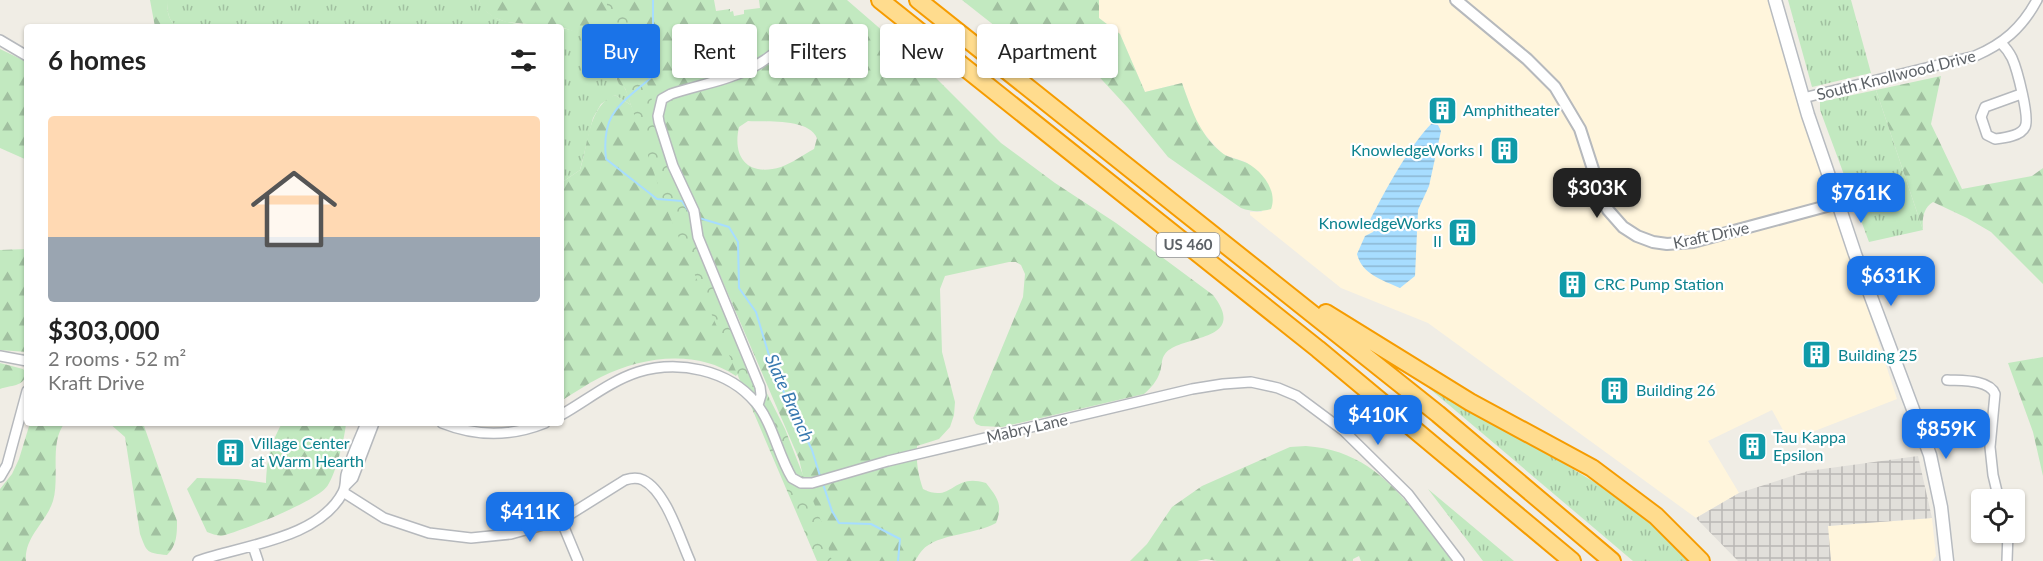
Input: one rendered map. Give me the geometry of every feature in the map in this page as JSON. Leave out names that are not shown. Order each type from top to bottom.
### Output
[{"type":"highway","name":"US 460","points":[[880,0],[1318,348],[1572,561]]},
{"type":"highway","name":"US 460","points":[[918,0],[1438,414],[1612,561]]},
{"type":"highway","points":[[1264,275],[1470,402],[1592,468],[1656,516],[1701,561]]},
{"type":"main road","points":[[1775,0],[1803,98],[1838,203],[1930,455],[1941,507],[1947,561]]},
{"type":"street","name":"Kraft Drive","points":[[1456,0],[1527,59],[1555,87],[1580,129],[1608,210],[1623,227],[1637,236],[1657,243],[1681,244],[1838,203]]},
{"type":"street","name":"South Knollwood Drive","points":[[1803,98],[1966,59],[1986,52],[2001,43],[2026,20],[2037,0]]},
{"type":"street","points":[[0,40],[24,54]]},
{"type":"street","points":[[2001,43],[2015,66],[2021,94],[2026,121],[2024,130],[2020,133],[1995,139],[1987,135],[1982,117],[1985,107],[2021,94]]},
{"type":"street","points":[[564,413],[615,382],[638,372],[657,368],[683,367],[719,375],[735,384],[758,405],[761,395],[760,387],[698,237],[694,211],[673,166],[658,116],[662,99],[671,94],[742,74],[769,59]]},
{"type":"street","points":[[0,357],[24,361]]},
{"type":"street","points":[[1947,380],[1987,385],[1993,389],[1995,394],[1990,450],[1998,489]]},
{"type":"street","name":"Mabry Lane","points":[[758,405],[789,472],[797,481],[807,484],[899,458],[1192,389],[1241,382],[1259,383],[1297,396],[1344,431],[1408,494],[1459,561]]},
{"type":"street","points":[[0,477],[7,465],[24,402]]},
{"type":"street","points":[[344,489],[346,476],[365,426]]},
{"type":"street","points":[[198,561],[253,546],[303,528],[325,516],[353,478],[373,426]]},
{"type":"street","points":[[452,426],[478,434],[495,434],[527,430],[537,426]]},
{"type":"street","points":[[344,489],[384,518],[429,533],[471,538],[511,534],[561,520],[625,480],[634,478],[643,480],[657,490],[690,561]]},
{"type":"street","points":[[561,520],[578,561]]},
{"type":"street","points":[[2007,561],[2008,543]]},
{"type":"street","points":[[253,546],[258,561]]},
{"type":"shaded area","points":[[1099,0],[1770,0],[1897,399],[1789,441],[1772,410],[1708,441],[1739,493],[1696,518],[1428,323],[1341,288],[1250,215],[1250,212],[1262,212],[1246,162],[1222,154],[1197,125],[1182,83],[1145,92],[1118,32],[1118,24],[1107,24],[1099,18]]},
{"type":"shaded area","points":[[1918,456],[1932,518],[1828,526],[1831,561],[1738,561],[1696,518],[1739,493],[1808,471]]},
{"type":"shaded area","points":[[1932,518],[1936,556],[1932,561],[1831,561],[1827,526]]},
{"type":"green space","points":[[150,0],[167,0],[169,15],[174,24],[154,24]]},
{"type":"green space","points":[[167,0],[479,0],[491,15],[500,20],[520,24],[174,24],[167,8]]},
{"type":"green space","points":[[479,0],[714,0],[716,11],[730,9],[734,16],[744,14],[744,10],[760,8],[759,0],[847,0],[880,29],[880,78],[936,78],[1001,143],[1055,183],[1116,223],[1213,295],[1222,310],[1223,322],[1218,329],[1208,335],[1184,343],[1165,354],[1157,378],[1144,394],[1002,427],[981,426],[976,424],[973,418],[1023,297],[1025,274],[1021,265],[1009,262],[945,276],[940,289],[942,352],[955,402],[954,415],[950,427],[939,439],[917,446],[919,473],[923,489],[933,493],[947,491],[966,481],[986,483],[994,493],[999,506],[996,523],[934,542],[923,549],[915,561],[830,561],[809,502],[799,459],[701,231],[662,122],[641,99],[619,84],[616,78],[660,78],[660,24],[582,24],[582,34],[564,28],[564,24],[506,22],[493,17],[482,8]],"holes":[[[748,121],[796,124],[805,127],[817,138],[814,149],[781,167],[769,169],[751,167],[741,156],[737,138],[739,127]]]},
{"type":"green space","points":[[606,0],[628,0],[630,24],[611,24]]},
{"type":"green space","points":[[962,0],[1099,0],[1099,18],[1107,24],[992,24]]},
{"type":"green space","points":[[1788,0],[1851,0],[1871,73],[1812,87]]},
{"type":"green space","points":[[564,29],[582,34],[582,78],[616,78],[625,89],[631,105],[615,95],[601,104],[593,118],[580,170],[564,181]]},
{"type":"green space","points":[[1118,32],[1145,92],[1182,83],[1197,120],[1213,145],[1226,156],[1244,162],[1263,176],[1272,195],[1271,209],[1256,211],[1241,208],[1168,157],[1100,78],[1118,78]]},
{"type":"green space","points":[[0,49],[24,61],[24,159],[0,148]]},
{"type":"green space","points":[[1941,76],[1931,124],[1962,189],[2032,176],[2043,168],[2043,284],[1991,232],[1933,202],[1924,214],[1923,230],[1876,90]]},
{"type":"green space","points":[[623,78],[646,78],[689,212],[695,238],[747,354],[785,429],[821,521],[832,561],[817,561],[665,205]]},
{"type":"green space","points":[[1876,90],[1923,230],[1869,242],[1820,110],[1820,102]]},
{"type":"green space","points":[[615,95],[631,105],[740,370],[736,376],[721,367],[704,362],[669,358],[651,360],[601,377],[564,399],[564,181],[580,170],[594,117],[606,100]]},
{"type":"green space","points":[[24,249],[24,352],[0,350],[0,250]]},
{"type":"green space","points":[[2043,357],[2043,476],[2033,432],[2008,363]]},
{"type":"green space","points":[[0,363],[23,369],[23,381],[0,389]]},
{"type":"green space","points":[[1404,367],[1604,488],[1650,523],[1689,561],[1633,561]]},
{"type":"green space","points":[[29,426],[63,426],[57,440],[53,501],[28,545],[26,561],[0,561],[0,489],[12,474]]},
{"type":"green space","points":[[112,426],[144,426],[177,521],[175,543],[167,555],[149,551],[140,534],[125,437]]},
{"type":"green space","points":[[281,426],[346,426],[334,472],[328,485],[322,491],[281,514],[223,536],[207,532],[187,489],[197,478],[237,479],[266,483],[270,452]]},
{"type":"green space","points":[[1306,446],[1345,454],[1376,472],[1403,498],[1442,544],[1453,561],[1361,561],[1359,556],[1353,561],[1217,561],[1206,559],[1130,561],[1147,544],[1172,507],[1202,486],[1290,447]]},
{"type":"green space","points":[[1428,489],[1514,561],[1483,561]]},
{"type":"water","points":[[1432,123],[1438,125],[1441,131],[1429,186],[1418,210],[1415,276],[1400,288],[1368,271],[1363,267],[1357,254],[1365,236],[1376,228],[1370,220],[1390,182],[1414,144]]},
{"type":"waterway","name":"Slate Branch","points":[[653,0],[653,76],[615,111],[607,130],[606,159],[657,199],[682,201],[691,215]]},
{"type":"waterway","name":"Slate Branch","points":[[699,218],[729,227],[738,242],[739,288],[756,312],[774,372],[812,450],[820,476]]},
{"type":"waterway","name":"Slate Branch","points":[[823,484],[832,511],[839,523],[871,524],[900,539],[898,561]]},
{"type":"place","name":"Amphitheater","points":[[1442,110]]},
{"type":"place","name":"KnowledgeWorks I","points":[[1504,150]]},
{"type":"place","name":"KnowledgeWorks II","points":[[1463,232]]},
{"type":"place","name":"CRC Pump Station","points":[[1573,284]]},
{"type":"place","name":"Building 25","points":[[1817,355]]},
{"type":"place","name":"Building 26","points":[[1615,390]]},
{"type":"place","name":"Tau Kappa Epsilon","points":[[1752,446]]},
{"type":"place","name":"Village Center at Warm Hearth","points":[[230,452]]}]
